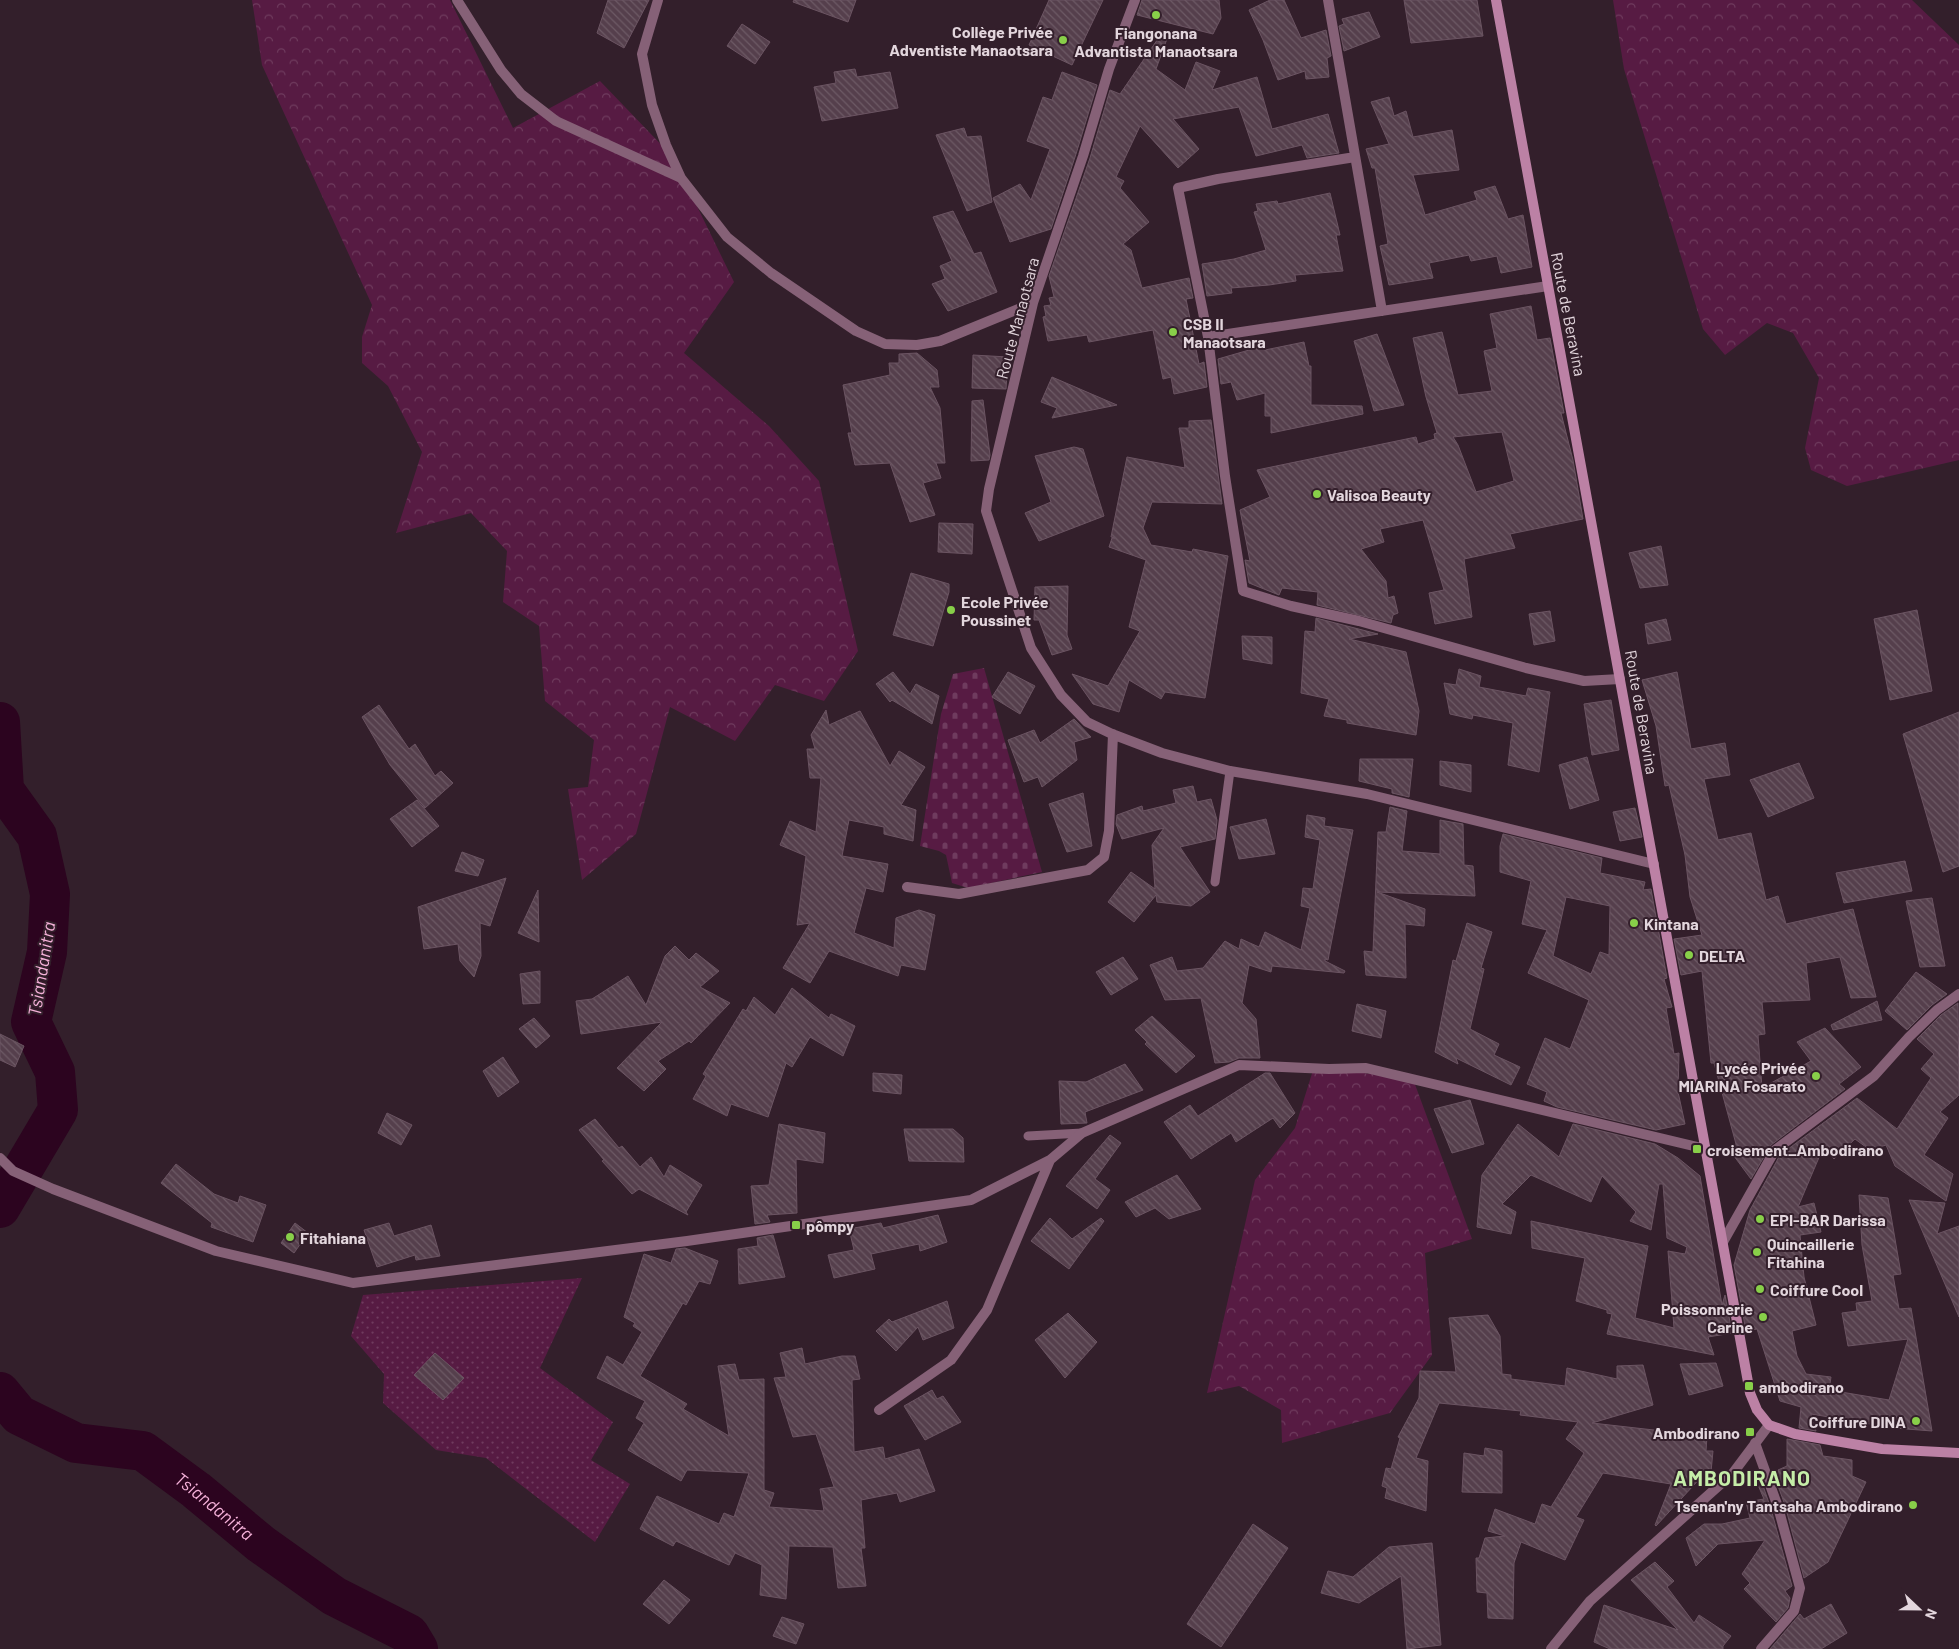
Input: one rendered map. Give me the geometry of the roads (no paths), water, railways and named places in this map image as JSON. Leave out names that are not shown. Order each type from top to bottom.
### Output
[{"type":"street","points":[[456,0],[502,70],[521,94],[556,121],[681,178]]},
{"type":"street","points":[[658,0],[642,54],[652,105],[666,145],[681,178],[727,237],[771,273],[856,331],[885,344],[917,344],[940,341],[1033,303]]},
{"type":"street","name":"Route Manaotsara","points":[[1135,0],[1109,69],[1083,156],[1033,303],[989,489],[986,511],[1031,648],[1061,695],[1088,722],[1162,753],[1230,771],[1367,794],[1654,864]]},
{"type":"street","points":[[1328,0],[1382,311]]},
{"type":"street","name":"Route de Beravina","points":[[1496,0],[1750,1393],[1757,1410],[1769,1424]]},
{"type":"street","points":[[1355,157],[1218,179],[1178,188],[1208,337],[1225,476],[1244,590],[1291,606],[1359,621],[1526,668],[1584,681],[1620,679]]},
{"type":"street","points":[[1208,337],[1548,286]]},
{"type":"street","points":[[907,886],[958,894],[1088,870],[1104,857],[1109,831],[1113,734]]},
{"type":"street","points":[[1723,1242],[1776,1150],[1874,1076],[1908,1037],[1937,1010],[1959,994]]},
{"type":"street","points":[[0,1158],[13,1171],[53,1189],[216,1251],[353,1283],[687,1241],[971,1200],[1050,1160],[1082,1133],[1239,1065],[1366,1068],[1706,1149]]},
{"type":"street","points":[[879,1410],[951,1360],[988,1310],[1050,1160]]},
{"type":"street","points":[[1550,1649],[1590,1601],[1733,1473],[1769,1424],[1795,1434],[1882,1449],[1959,1453]]},
{"type":"street","points":[[1755,1443],[1778,1507],[1800,1588],[1794,1611],[1761,1649]]},
{"type":"lane","points":[[1215,882],[1230,771]]},
{"type":"lane","points":[[1028,1136],[1082,1133]]},
{"type":"waterway","name":"Tsiandanitra","points":[[0,722],[4,790],[37,836],[50,894],[47,952],[31,1022],[55,1072],[58,1110],[0,1208]]},
{"type":"waterway","name":"Tsiandanitra","points":[[0,1392],[19,1415],[76,1443],[143,1451],[196,1490],[261,1544],[334,1596],[409,1634],[418,1649]]},
{"type":"place","name":"Fiangonana Advantista Manaotsara","points":[[1156,15]]},
{"type":"place","name":"Collège Privée Adventiste Manaotsara","points":[[1063,40]]},
{"type":"place","name":"CSB II Manaotsara","points":[[1173,332]]},
{"type":"place","name":"Valisoa Beauty","points":[[1317,494]]},
{"type":"place","name":"Ecole Privée Poussinet","points":[[951,610]]},
{"type":"place","name":"Kintana","points":[[1634,923]]},
{"type":"place","name":"DELTA","points":[[1689,955]]},
{"type":"place","name":"Lycée Privée MIARINA Fosarato","points":[[1816,1076]]},
{"type":"place","name":"croisement_Ambodirano","points":[[1697,1149]]},
{"type":"place","name":"EPI-BAR Darissa","points":[[1760,1219]]},
{"type":"place","name":"pômpy","points":[[796,1225]]},
{"type":"place","name":"Fitahiana","points":[[290,1237]]},
{"type":"place","name":"Quincaillerie Fitahina","points":[[1757,1252]]},
{"type":"place","name":"Coiffure Cool","points":[[1760,1289]]},
{"type":"place","name":"Poissonnerie Carine","points":[[1763,1317]]},
{"type":"place","name":"ambodirano","points":[[1749,1386]]},
{"type":"place","name":"Coiffure DINA","points":[[1916,1421]]},
{"type":"place","name":"Ambodirano","points":[[1750,1432]]},
{"type":"place","name":"Tsenan'ny Tantsaha Ambodirano","points":[[1913,1505]]},
{"type":"district","name":"AMBODIRANO","points":[[1742,1477]]}]
